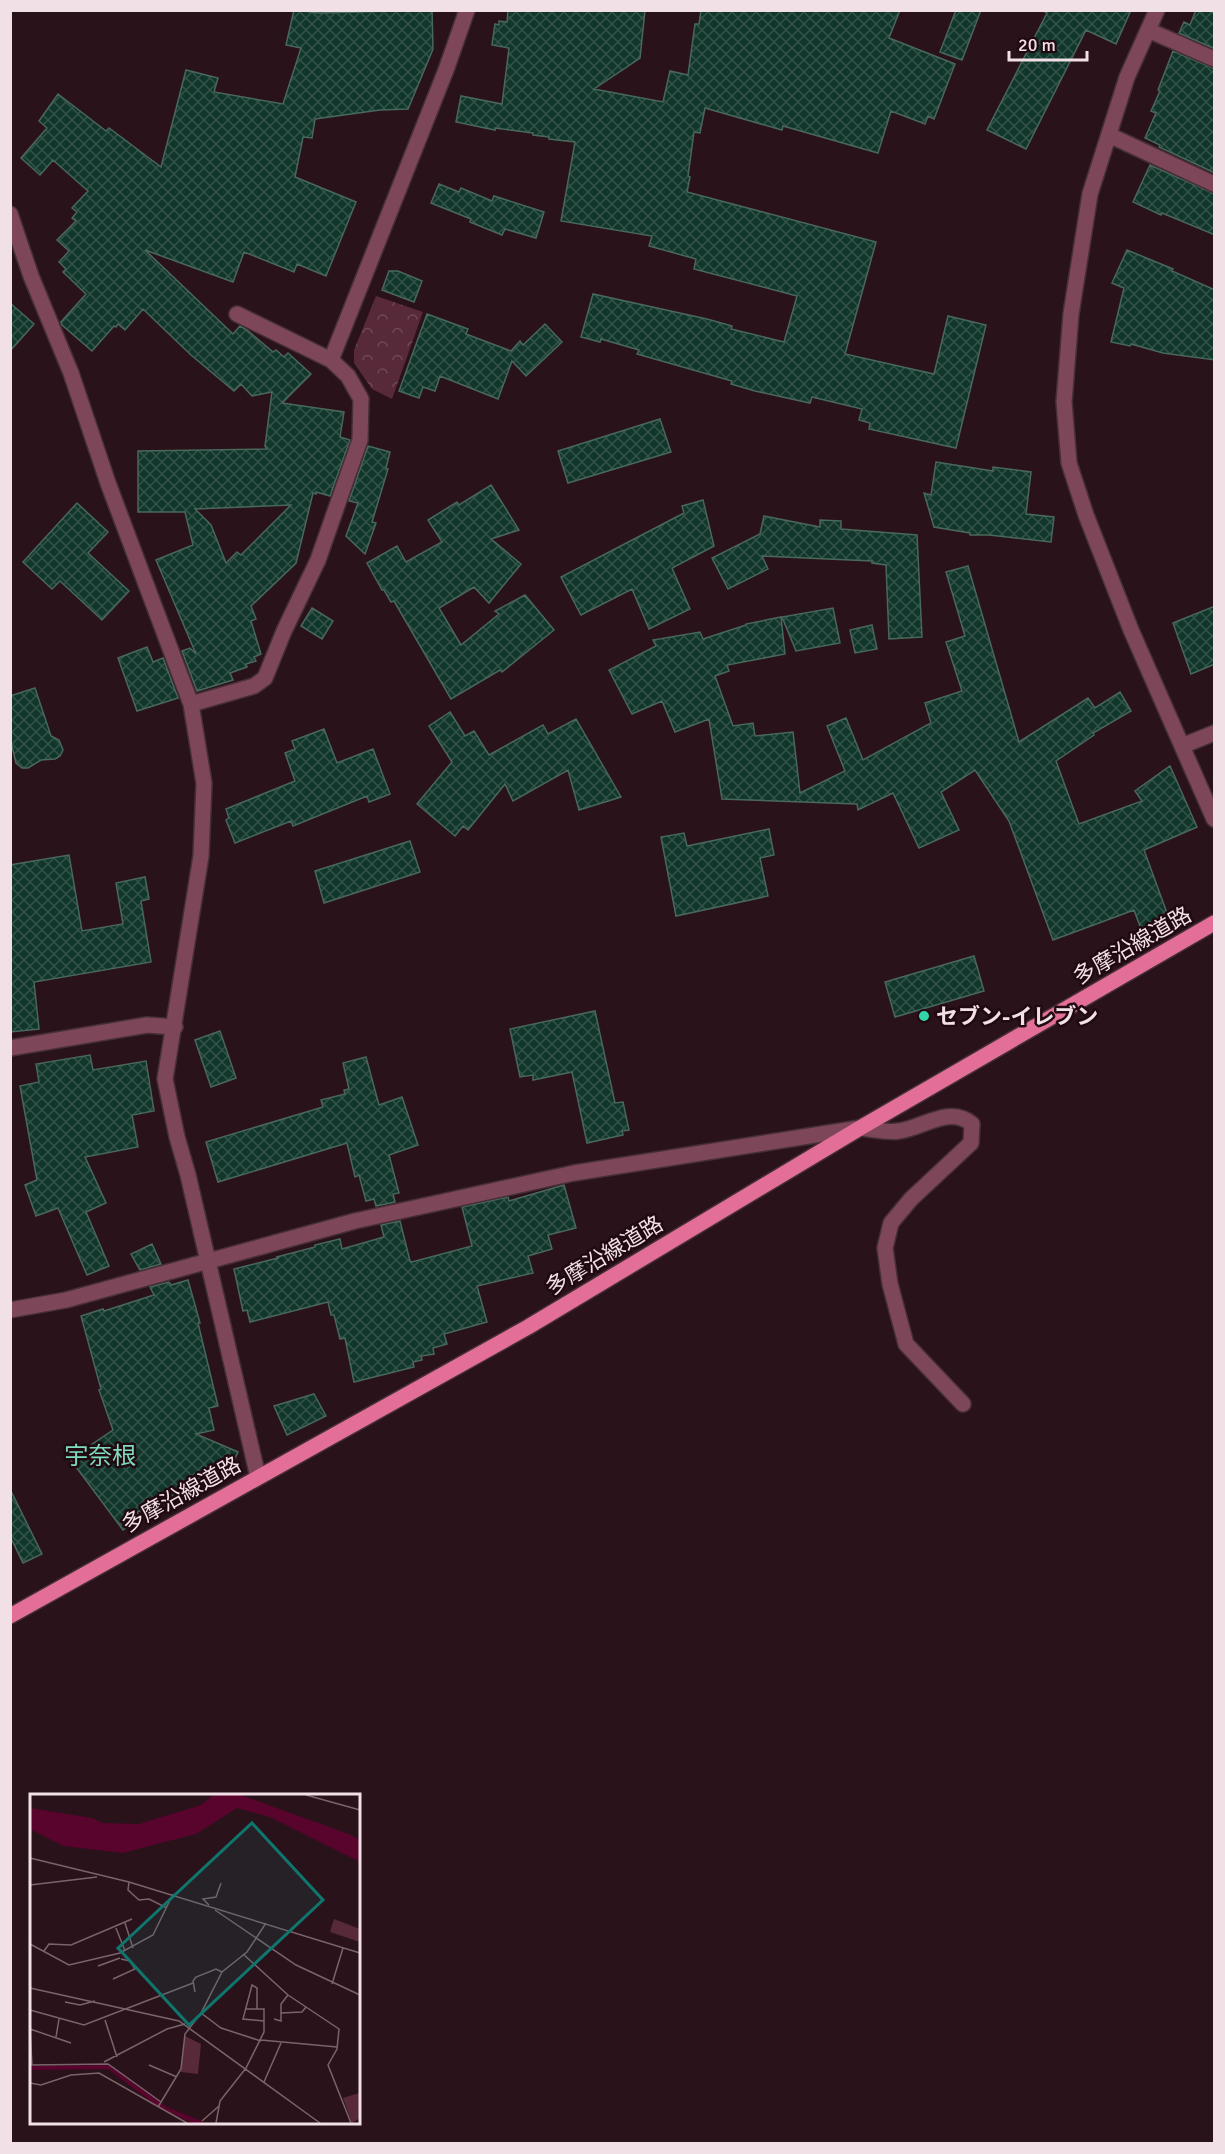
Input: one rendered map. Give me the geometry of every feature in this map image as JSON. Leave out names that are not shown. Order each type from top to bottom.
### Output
[{"type":"main road","name":"多摩沿線道路","points":[[10,1616],[528,1327],[860,1128],[1215,923]]},
{"type":"street","points":[[332,360],[442,81],[467,10]]},
{"type":"street","points":[[1157,10],[1127,77],[1090,194],[1071,314],[1064,402],[1070,463],[1106,567],[1215,819]]},
{"type":"street","points":[[1148,30],[1215,58]]},
{"type":"street","points":[[1109,135],[1215,184]]},
{"type":"street","points":[[10,214],[31,276],[71,373],[108,483],[191,704],[204,783],[201,856],[165,1079],[258,1476]]},
{"type":"street","points":[[191,704],[254,686],[265,678],[284,631],[318,560],[360,441],[361,399],[348,376],[332,360],[237,314]]},
{"type":"street","points":[[1182,746],[1215,733]]},
{"type":"street","points":[[10,1048],[147,1025],[175,1027]]},
{"type":"street","points":[[10,1310],[66,1300],[355,1221],[574,1173],[860,1128],[899,1131],[946,1116],[966,1119],[972,1124],[971,1143],[911,1199],[891,1223],[885,1248],[890,1284],[906,1344],[963,1404]]},
{"type":"green space","points":[[376,296],[423,312],[392,399],[372,389],[354,363],[354,350]]},
{"type":"building","points":[[294,10],[319,13],[432,10],[433,49],[408,109],[380,110],[315,119],[312,138],[303,137],[295,177],[356,202],[326,276],[297,264],[294,272],[244,252],[233,282],[145,250],[233,334],[240,326],[273,352],[276,350],[284,357],[288,353],[311,374],[282,403],[344,412],[340,437],[350,440],[330,496],[313,493],[296,563],[251,606],[256,619],[251,621],[261,654],[254,657],[256,661],[246,664],[247,667],[230,673],[233,680],[197,691],[182,651],[190,648],[196,654],[156,560],[193,545],[185,512],[138,512],[138,451],[267,449],[265,446],[272,392],[252,396],[241,384],[234,391],[191,355],[143,309],[125,330],[118,324],[114,326],[92,351],[62,325],[61,322],[86,294],[63,272],[66,269],[59,262],[69,251],[57,240],[76,221],[72,218],[77,212],[72,208],[88,191],[53,160],[40,175],[21,158],[47,128],[39,121],[58,94],[106,131],[109,128],[161,167],[186,70],[218,78],[214,92],[283,104],[301,48],[286,45]],"holes":[[[291,505],[241,555],[237,552],[226,563],[211,525],[195,509]]]},
{"type":"building","points":[[508,10],[645,10],[640,58],[594,89],[663,102],[670,71],[688,75],[695,24],[699,24],[701,10],[900,10],[889,38],[955,64],[934,119],[928,116],[925,124],[891,111],[878,153],[783,126],[782,130],[705,108],[700,133],[694,132],[687,192],[876,242],[845,354],[934,374],[948,316],[986,325],[956,448],[869,429],[870,423],[859,420],[862,409],[812,397],[810,403],[755,391],[731,384],[732,381],[637,354],[639,350],[601,339],[600,342],[581,337],[593,294],[707,319],[732,326],[731,329],[784,342],[797,296],[694,269],[696,259],[649,246],[652,236],[561,221],[575,142],[549,139],[549,137],[533,135],[533,133],[495,128],[495,130],[456,122],[461,96],[502,104],[509,48],[492,45],[495,24],[499,25],[499,21],[507,22]]},
{"type":"building","points":[[956,10],[981,10],[962,60],[940,52]]},
{"type":"building","points":[[1042,10],[1131,10],[1116,44],[1086,30],[1026,149],[987,130],[1047,13]]},
{"type":"building","points":[[1196,10],[1215,10],[1215,49],[1179,33],[1184,22],[1190,25]]},
{"type":"building","points":[[1173,51],[1215,69],[1215,173],[1145,138],[1156,113],[1151,111]]},
{"type":"building","points":[[1150,165],[1215,194],[1215,235],[1133,202]]},
{"type":"building","points":[[439,184],[459,192],[461,188],[492,201],[494,196],[544,212],[536,238],[505,229],[502,235],[470,222],[471,219],[431,203]]},
{"type":"building","points":[[1127,250],[1215,290],[1215,360],[1163,353],[1131,344],[1130,346],[1111,342],[1124,288],[1112,283]]},
{"type":"building","points":[[389,271],[398,271],[422,281],[414,302],[382,290]]},
{"type":"building","points":[[10,303],[34,324],[10,351]]},
{"type":"building","points":[[427,314],[468,329],[466,334],[511,351],[520,341],[523,345],[545,324],[562,342],[526,376],[512,361],[498,399],[440,376],[435,391],[423,387],[419,398],[399,391]]},
{"type":"building","points":[[660,419],[671,452],[568,483],[558,451]]},
{"type":"building","points":[[368,446],[390,452],[386,468],[388,469],[372,522],[376,523],[365,554],[346,536],[358,503],[349,501]]},
{"type":"building","points":[[936,462],[993,471],[993,467],[1031,472],[1026,514],[1054,517],[1051,542],[970,535],[970,533],[934,527],[924,493],[931,495]]},
{"type":"building","points":[[491,485],[519,530],[491,539],[521,564],[489,603],[474,587],[439,608],[461,645],[499,614],[495,611],[525,595],[554,630],[502,672],[500,670],[451,699],[394,601],[391,602],[382,590],[367,563],[397,546],[406,562],[442,542],[428,520],[457,502],[459,505]]},
{"type":"building","points":[[703,500],[714,546],[672,568],[690,609],[649,629],[632,589],[581,615],[561,577],[684,513],[682,506]]},
{"type":"building","points":[[77,503],[108,532],[88,553],[129,591],[102,620],[60,581],[52,589],[23,562]]},
{"type":"building","points":[[764,516],[820,527],[820,520],[841,521],[841,529],[917,535],[922,637],[889,639],[886,565],[872,563],[872,561],[762,556],[768,569],[728,589],[712,558],[760,534]]},
{"type":"building","points":[[968,566],[1019,742],[1088,698],[1095,708],[1120,692],[1131,711],[1093,733],[1094,735],[1056,761],[1079,824],[1142,801],[1135,791],[1170,766],[1197,827],[1144,850],[1171,924],[1163,926],[1165,930],[1144,937],[1134,910],[1053,940],[1009,821],[975,770],[941,792],[959,830],[919,848],[893,793],[858,810],[857,804],[722,799],[709,719],[675,732],[662,701],[632,714],[609,670],[656,646],[653,640],[700,632],[703,639],[746,624],[781,617],[785,654],[727,665],[729,671],[715,676],[733,726],[753,723],[755,736],[793,732],[800,793],[845,771],[827,726],[846,718],[863,760],[931,723],[925,703],[962,691],[946,642],[965,636],[946,572]]},
{"type":"building","points":[[1215,606],[1215,664],[1191,674],[1173,623]]},
{"type":"building","points":[[312,608],[333,621],[322,639],[301,626]]},
{"type":"building","points":[[833,608],[840,643],[796,651],[782,617]]},
{"type":"building","points":[[872,625],[877,649],[855,653],[850,630]]},
{"type":"building","points":[[147,647],[153,662],[163,658],[178,698],[137,711],[118,658]]},
{"type":"building","points":[[35,688],[51,736],[59,740],[63,750],[55,759],[41,760],[28,768],[22,768],[16,763],[10,738],[10,696]]},
{"type":"building","points":[[450,712],[465,736],[474,731],[489,755],[543,725],[548,734],[576,719],[621,797],[579,810],[568,770],[513,801],[505,784],[468,830],[463,826],[455,836],[417,804],[452,762],[429,726]]},
{"type":"building","points":[[324,729],[337,763],[373,749],[390,794],[369,802],[367,796],[293,826],[291,821],[235,843],[226,820],[229,818],[226,809],[295,781],[285,753],[295,749],[292,741]]},
{"type":"building","points":[[769,829],[774,855],[760,858],[768,896],[676,916],[661,837],[684,833],[687,846]]},
{"type":"building","points":[[410,841],[420,872],[324,903],[315,871]]},
{"type":"building","points":[[69,855],[82,931],[123,924],[116,883],[145,877],[149,899],[141,901],[151,962],[34,982],[39,1029],[10,1032],[10,865]]},
{"type":"building","points":[[974,956],[984,991],[895,1017],[885,982]]},
{"type":"building","points":[[595,1011],[615,1103],[623,1102],[629,1130],[622,1131],[623,1135],[587,1143],[572,1072],[533,1080],[533,1075],[520,1077],[510,1029]]},
{"type":"building","points":[[220,1031],[236,1078],[211,1087],[195,1040]]},
{"type":"building","points":[[90,1055],[93,1070],[146,1061],[154,1111],[132,1115],[138,1147],[85,1157],[106,1203],[86,1212],[109,1266],[87,1275],[58,1208],[36,1216],[25,1185],[37,1180],[20,1086],[39,1082],[36,1064]]},
{"type":"building","points":[[366,1057],[379,1105],[402,1097],[418,1145],[389,1155],[399,1193],[393,1194],[395,1202],[376,1206],[374,1199],[366,1201],[359,1175],[355,1177],[347,1143],[218,1182],[206,1142],[323,1107],[321,1100],[345,1094],[344,1090],[349,1089],[343,1063]]},
{"type":"building","points":[[564,1185],[576,1228],[548,1235],[552,1249],[528,1256],[533,1273],[477,1286],[487,1322],[444,1334],[447,1344],[433,1348],[434,1354],[421,1356],[422,1360],[413,1362],[414,1367],[354,1382],[345,1338],[340,1339],[328,1302],[250,1322],[247,1310],[243,1311],[234,1269],[340,1239],[342,1249],[384,1237],[381,1225],[400,1221],[412,1262],[472,1246],[462,1207],[508,1197],[509,1201]]},
{"type":"building","points":[[152,1244],[161,1264],[140,1270],[131,1254]]},
{"type":"building","points":[[188,1280],[218,1406],[209,1408],[214,1430],[196,1434],[238,1452],[231,1467],[182,1484],[185,1494],[137,1512],[141,1518],[123,1530],[70,1459],[113,1430],[99,1390],[101,1389],[81,1316],[154,1295],[150,1287],[169,1282],[171,1285]]},
{"type":"building","points":[[314,1394],[326,1416],[287,1435],[274,1406]]},
{"type":"building","points":[[10,1489],[42,1554],[23,1563],[10,1536]]},
{"type":"place","name":"セブン-イレブン","points":[[924,1016]]},
{"type":"district","name":"宇奈根","points":[[100,1456]]}]
